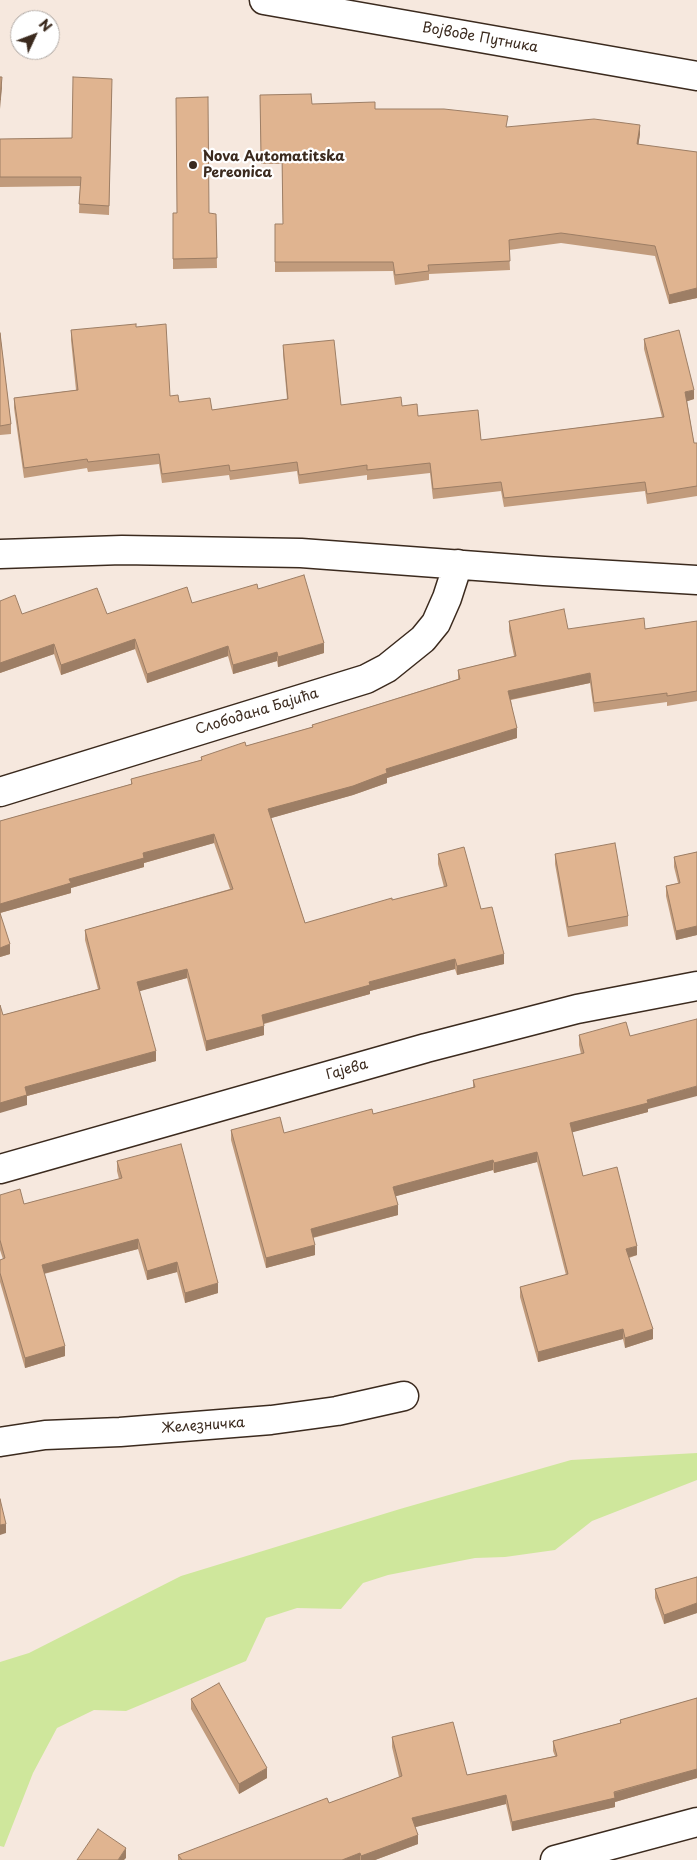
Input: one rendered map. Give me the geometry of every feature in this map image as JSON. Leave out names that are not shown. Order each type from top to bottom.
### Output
[{"type":"street","name":"Војводе Путника","points":[[264,0],[697,76]]},
{"type":"street","points":[[0,554],[122,550],[301,553],[697,580]]},
{"type":"street","name":"Слободана Бајића","points":[[0,792],[366,678],[386,668],[423,639],[436,622],[447,598],[458,564]]},
{"type":"street","name":"Гајева","points":[[0,1169],[426,1048],[577,1009],[697,986]]},
{"type":"street","name":"Железничка","points":[[0,1442],[45,1435],[120,1432],[271,1420],[337,1411],[404,1396]]},
{"type":"street","points":[[555,1860],[697,1822]]},
{"type":"green space","points":[[697,1453],[697,1480],[592,1521],[555,1550],[505,1557],[475,1558],[388,1575],[363,1583],[341,1609],[297,1608],[266,1618],[246,1661],[126,1711],[94,1710],[57,1728],[33,1773],[4,1847],[0,1846],[0,1662],[29,1653],[181,1576],[400,1509],[571,1460]]},
{"type":"building","points":[[0,77],[2,77],[0,100]]},
{"type":"building","points":[[73,77],[112,79],[109,206],[79,204],[81,177],[0,177],[0,139],[72,138]]},
{"type":"building","points":[[311,94],[312,104],[375,102],[375,109],[444,109],[508,116],[506,127],[594,119],[640,125],[637,144],[697,152],[697,288],[669,295],[655,246],[561,233],[509,240],[510,261],[428,265],[429,271],[395,275],[393,262],[275,262],[275,224],[283,224],[282,155],[261,155],[260,95]]},
{"type":"building","name":"Nova Automatitska Pereonica","points":[[208,97],[209,213],[216,214],[217,258],[173,259],[173,213],[177,213],[176,98]]},
{"type":"building","points":[[136,324],[136,327],[166,324],[170,396],[178,395],[179,402],[210,398],[212,410],[288,399],[283,345],[334,340],[341,405],[401,397],[402,406],[417,404],[418,416],[478,410],[481,440],[664,417],[644,339],[679,330],[694,390],[685,392],[694,443],[697,443],[697,486],[647,494],[645,482],[504,498],[501,482],[433,489],[430,463],[367,470],[367,465],[299,475],[297,462],[230,471],[229,465],[162,474],[159,454],[88,462],[87,459],[24,468],[14,398],[78,390],[71,330]]},
{"type":"building","points":[[0,333],[11,424],[0,426]]},
{"type":"building","points":[[304,575],[324,643],[278,657],[277,652],[233,665],[228,646],[147,674],[135,639],[61,665],[54,644],[0,663],[0,601],[15,595],[22,614],[97,588],[107,614],[187,587],[192,603],[257,584],[258,589]]},
{"type":"building","points":[[564,609],[568,629],[644,618],[645,629],[697,621],[697,691],[594,703],[590,673],[508,691],[517,728],[386,769],[387,773],[353,786],[268,809],[305,923],[392,898],[392,900],[447,886],[438,854],[464,847],[481,909],[492,907],[504,954],[457,966],[455,959],[369,982],[370,985],[262,1015],[264,1026],[206,1041],[187,969],[137,982],[156,1051],[25,1087],[27,1095],[0,1103],[0,1005],[3,1015],[100,989],[85,930],[233,889],[214,834],[143,853],[144,858],[69,879],[71,883],[0,904],[0,821],[132,784],[131,779],[202,760],[201,757],[245,742],[246,746],[313,727],[312,725],[460,679],[458,670],[516,656],[509,621]]},
{"type":"building","points":[[615,843],[628,916],[568,927],[555,854]]},
{"type":"building","points":[[697,852],[697,926],[676,931],[666,886],[680,883],[674,857]]},
{"type":"building","points":[[0,913],[10,944],[0,948]]},
{"type":"building","points":[[697,1019],[697,1086],[647,1100],[648,1103],[570,1123],[583,1176],[617,1167],[637,1246],[626,1249],[653,1329],[625,1338],[623,1329],[538,1352],[520,1287],[568,1274],[537,1152],[494,1163],[493,1160],[393,1187],[398,1205],[311,1229],[315,1245],[266,1258],[231,1130],[280,1117],[284,1133],[372,1109],[373,1114],[475,1087],[473,1080],[584,1053],[579,1035],[626,1022],[630,1036]]},
{"type":"building","points":[[181,1144],[218,1283],[185,1293],[177,1262],[147,1271],[138,1239],[42,1265],[65,1346],[25,1358],[0,1273],[0,1260],[5,1258],[0,1240],[0,1195],[20,1189],[24,1204],[122,1178],[117,1161]]},
{"type":"building","points":[[0,1499],[6,1524],[0,1525]]},
{"type":"building","points":[[697,1577],[697,1603],[664,1615],[655,1589]]},
{"type":"building","points":[[219,1683],[267,1768],[239,1784],[191,1699]]},
{"type":"building","points":[[697,1698],[697,1769],[614,1792],[615,1798],[512,1822],[506,1795],[412,1818],[418,1835],[361,1856],[360,1853],[342,1860],[182,1860],[178,1855],[327,1798],[329,1803],[402,1776],[392,1737],[453,1722],[467,1775],[557,1756],[553,1741],[621,1723],[620,1720]]},
{"type":"building","points":[[98,1829],[126,1848],[118,1860],[77,1860]]},
{"type":"place","name":"Nova Automatitska Pereonica","points":[[193,165]]}]
